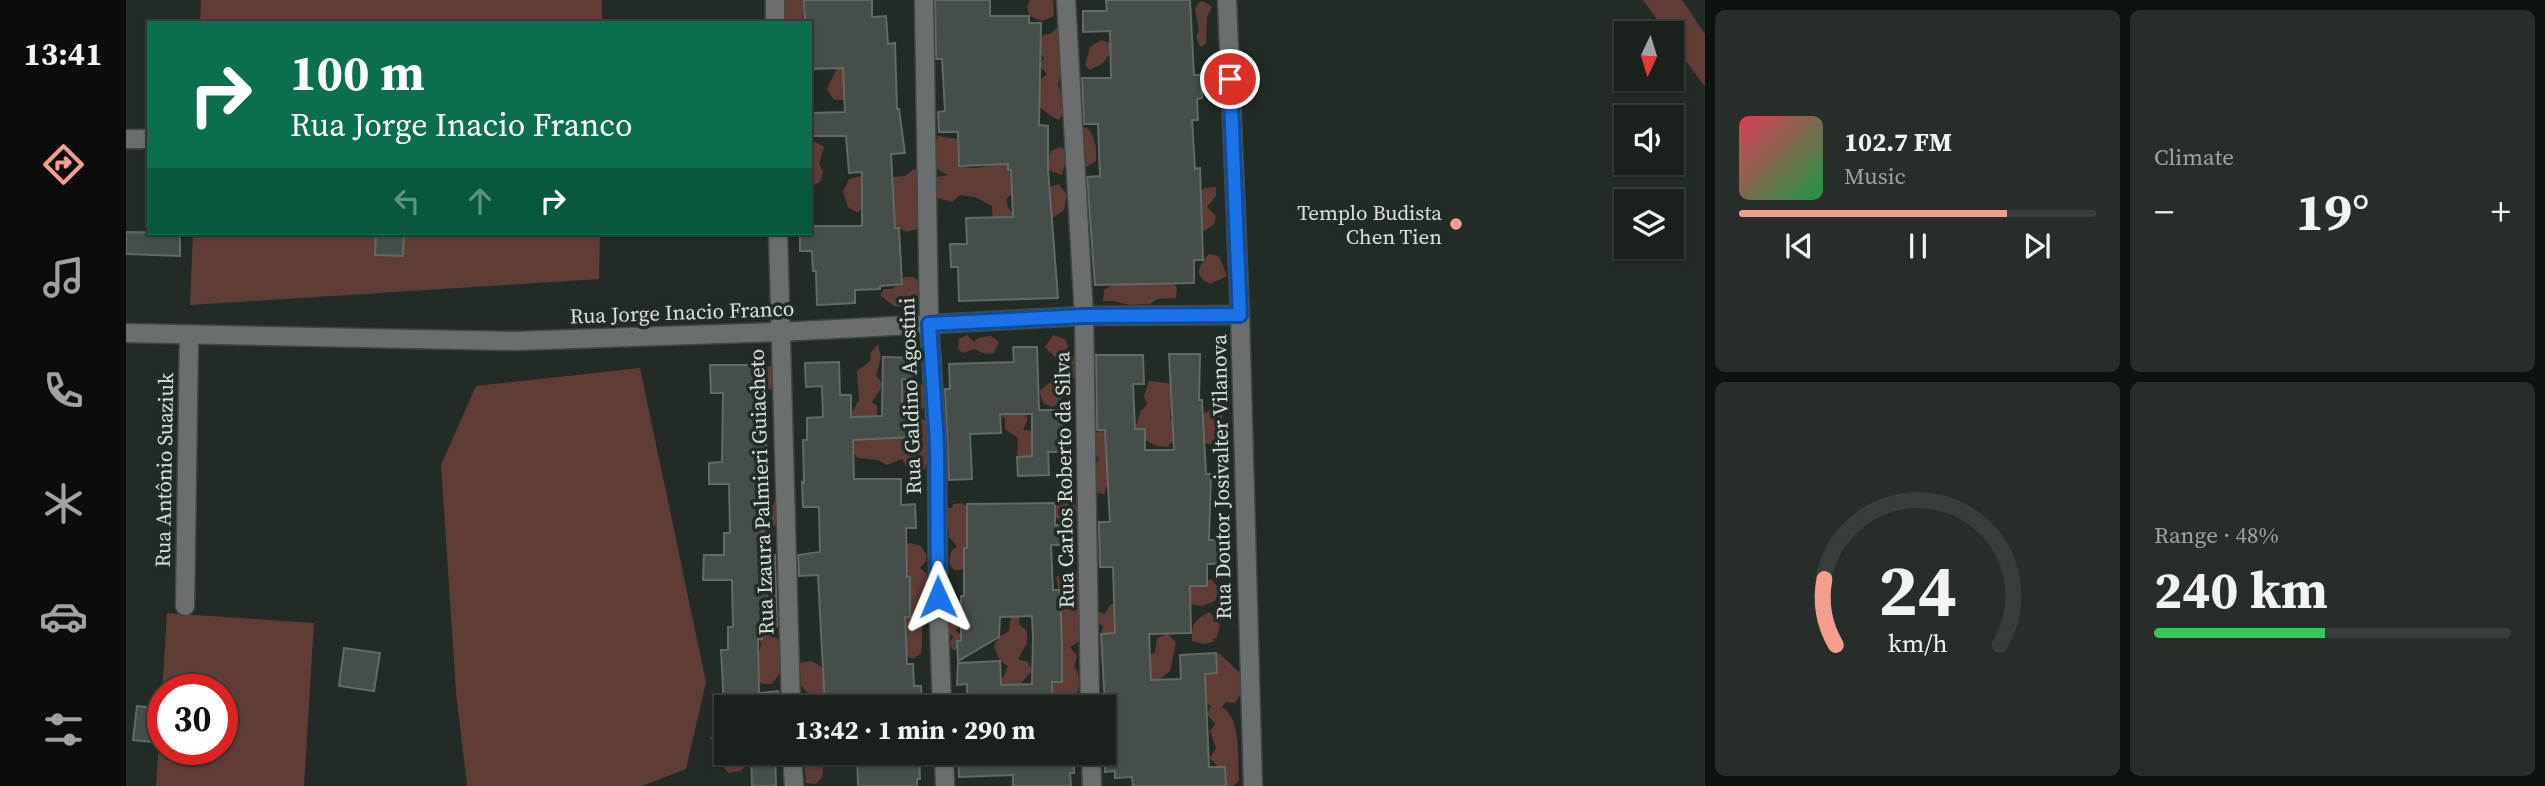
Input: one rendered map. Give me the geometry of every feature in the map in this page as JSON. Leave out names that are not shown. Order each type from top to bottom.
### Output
[{"type":"street","points":[[775,0],[775,21]]},
{"type":"street","name":"Rua Galdino Agostini","points":[[924,0],[929,324],[937,445],[942,695]]},
{"type":"street","name":"Rua Carlos Roberto da Silva","points":[[1066,0],[1084,316],[1090,695]]},
{"type":"street","name":"Rua Doutor Josivalter Vilanova","points":[[1227,0],[1240,315],[1253,786]]},
{"type":"street","points":[[126,139],[147,139]]},
{"type":"street","name":"Rua Izaura Palmieri Guiacheto","points":[[778,235],[791,695]]},
{"type":"street","name":"Rua Jorge Inacio Franco","points":[[126,333],[515,341],[779,332],[1084,316],[1240,315]]},
{"type":"street","name":"Rua Antônio Suaziuk","points":[[185,606],[189,335]]},
{"type":"street","points":[[793,765],[794,786]]},
{"type":"street","points":[[944,765],[945,786]]},
{"type":"street","points":[[1091,765],[1092,786]]},
{"type":"shaded area","points":[[201,0],[602,0],[602,21],[200,21]]},
{"type":"shaded area","points":[[779,0],[805,0],[802,21],[780,21]]},
{"type":"shaded area","points":[[1030,0],[1053,0],[1054,16],[1042,21],[1029,16],[1027,7]]},
{"type":"shaded area","points":[[1643,0],[1682,0],[1705,34],[1705,87],[1684,58],[1684,21],[1658,21]]},
{"type":"shaded area","points":[[1200,1],[1212,7],[1207,17],[1206,44],[1200,47],[1196,36],[1199,31],[1195,9]]},
{"type":"shaded area","points":[[1061,24],[1062,66],[1058,86],[1062,94],[1072,98],[1059,120],[1032,102],[1029,90],[1047,74],[1039,65],[1044,58],[1038,50],[1043,35],[1050,34]]},
{"type":"shaded area","points":[[1101,40],[1110,43],[1110,54],[1102,64],[1090,70],[1085,65],[1090,47]]},
{"type":"shaded area","points":[[849,64],[845,100],[834,100],[827,89],[837,68]]},
{"type":"shaded area","points":[[1086,127],[1096,147],[1096,161],[1086,167],[1077,162],[1078,131]]},
{"type":"shaded area","points":[[938,136],[958,139],[962,155],[960,166],[978,168],[1008,160],[1012,194],[1006,199],[1016,218],[993,227],[992,206],[975,197],[960,195],[952,202],[937,198],[933,188],[937,177],[948,175],[935,168],[929,156]]},
{"type":"shaded area","points":[[812,143],[824,147],[819,164],[823,172],[820,182],[812,186]]},
{"type":"shaded area","points":[[1061,147],[1068,152],[1062,175],[1048,170],[1047,162],[1051,151]]},
{"type":"shaded area","points":[[914,169],[924,173],[922,221],[917,229],[906,232],[888,221],[892,177],[905,176]]},
{"type":"shaded area","points":[[860,176],[866,195],[858,213],[848,207],[843,192],[849,179]]},
{"type":"shaded area","points":[[1059,184],[1067,195],[1064,210],[1053,218],[1045,214],[1048,188]]},
{"type":"shaded area","points":[[1216,187],[1216,196],[1207,207],[1216,216],[1214,224],[1205,231],[1197,228],[1194,196],[1205,188]]},
{"type":"shaded area","points":[[193,235],[600,235],[599,279],[190,305]]},
{"type":"shaded area","points":[[1209,254],[1219,256],[1227,276],[1210,284],[1203,280],[1198,272]]},
{"type":"shaded area","points":[[905,277],[913,277],[920,282],[921,294],[903,307],[894,306],[880,295],[884,289],[892,289]]},
{"type":"shaded area","points":[[1172,281],[1177,288],[1176,298],[1130,305],[1103,301],[1104,290],[1114,284]]},
{"type":"shaded area","points":[[967,335],[974,342],[978,338],[991,336],[999,342],[993,354],[974,349],[963,353],[958,349],[959,339]]},
{"type":"shaded area","points":[[1053,335],[1065,339],[1071,354],[1081,365],[1072,382],[1062,389],[1063,397],[1054,407],[1044,404],[1039,391],[1062,373],[1057,359],[1045,347]]},
{"type":"shaded area","points":[[878,344],[881,357],[876,375],[883,385],[872,402],[877,406],[877,436],[893,439],[916,419],[899,411],[902,384],[915,380],[930,391],[917,418],[926,420],[927,439],[934,442],[934,458],[928,462],[923,473],[907,467],[902,459],[887,465],[878,460],[858,458],[849,448],[856,432],[851,414],[859,400],[857,371],[870,361],[871,352]]},
{"type":"shaded area","points":[[774,365],[773,388],[754,392],[756,379],[764,377],[766,367]]},
{"type":"shaded area","points":[[640,368],[706,682],[686,769],[642,786],[467,786],[456,692],[441,465],[476,386]]},
{"type":"shaded area","points":[[1149,381],[1167,383],[1177,389],[1176,398],[1171,403],[1170,419],[1177,430],[1175,440],[1168,445],[1171,447],[1150,443],[1135,429],[1141,411],[1147,404],[1144,395]]},
{"type":"shaded area","points":[[985,408],[1009,409],[1012,414],[1025,414],[1028,419],[1023,430],[1037,431],[1042,451],[1017,457],[1018,438],[1005,429],[1005,418]]},
{"type":"shaded area","points":[[1213,408],[1222,410],[1224,440],[1219,446],[1204,443],[1203,414]]},
{"type":"shaded area","points":[[1101,430],[1110,438],[1108,482],[1104,494],[1092,492],[1099,457],[1092,453],[1093,435]]},
{"type":"shaded area","points":[[1061,497],[1074,500],[1077,511],[1065,521],[1051,514],[1055,499]]},
{"type":"shaded area","points":[[776,500],[781,501],[778,523],[773,527],[772,535],[765,538],[762,532],[762,509],[770,509]]},
{"type":"shaded area","points":[[962,503],[969,508],[967,545],[970,557],[968,565],[961,570],[954,570],[949,563],[951,552],[957,546],[949,537],[949,529],[942,527],[945,507],[952,508],[953,504]]},
{"type":"shaded area","points":[[910,543],[921,546],[926,554],[926,561],[920,568],[932,577],[934,612],[923,626],[921,653],[913,659],[899,652],[903,577],[910,573],[899,571],[901,547]]},
{"type":"shaded area","points":[[1068,571],[1080,572],[1083,639],[1070,647],[1077,656],[1074,666],[1079,678],[1077,695],[1050,695],[1047,684],[1058,616],[1061,612],[1056,577]]},
{"type":"shaded area","points":[[1201,580],[1212,580],[1219,589],[1215,601],[1202,606],[1190,604],[1189,586]]},
{"type":"shaded area","points":[[951,593],[959,601],[962,610],[956,631],[962,636],[960,648],[953,650],[950,644],[953,636],[944,631],[949,624],[944,619],[944,596]]},
{"type":"shaded area","points":[[1119,600],[1114,636],[1105,640],[1101,634],[1103,627],[1099,623],[1091,623],[1096,611],[1105,614],[1110,605]]},
{"type":"shaded area","points":[[1210,612],[1220,625],[1217,637],[1212,640],[1216,641],[1204,644],[1192,641],[1195,623]]},
{"type":"shaded area","points":[[167,613],[314,623],[304,786],[156,786],[157,765],[238,765],[238,674],[163,674]]},
{"type":"shaded area","points":[[1011,613],[1020,614],[1019,624],[1027,631],[1027,643],[1018,659],[1028,662],[1032,671],[1014,691],[1001,690],[1001,682],[1008,666],[1000,661],[994,646],[999,637],[1009,631]]},
{"type":"shaded area","points":[[768,630],[779,640],[780,673],[772,684],[762,684],[753,675],[761,645],[759,636]]},
{"type":"shaded area","points":[[1168,634],[1176,643],[1170,671],[1158,680],[1151,680],[1145,669],[1147,661],[1155,652],[1157,638]]},
{"type":"shaded area","points":[[1219,653],[1239,672],[1243,690],[1235,703],[1226,702],[1222,707],[1233,721],[1236,730],[1239,780],[1234,786],[1223,786],[1225,774],[1210,758],[1216,748],[1210,731],[1215,724],[1207,714],[1211,706],[1201,699],[1204,667]]},
{"type":"shaded area","points":[[811,661],[826,669],[823,695],[808,695],[801,685],[800,663]]},
{"type":"shaded area","points":[[722,765],[746,765],[741,771],[728,773]]},
{"type":"shaded area","points":[[805,765],[824,765],[822,777],[816,784],[806,783]]},
{"type":"building","points":[[804,0],[872,0],[872,17],[886,16],[888,44],[895,43],[897,109],[905,153],[891,154],[895,228],[899,228],[902,284],[880,286],[880,289],[855,290],[855,303],[817,305],[816,271],[813,271],[812,251],[800,251],[800,235],[812,235],[812,226],[862,226],[862,172],[849,173],[846,136],[812,136],[812,113],[845,112],[843,68],[812,69],[812,21],[805,21]]},
{"type":"building","points":[[935,0],[990,0],[990,16],[1029,16],[1029,23],[1041,23],[1039,125],[1048,126],[1048,170],[1058,298],[959,301],[958,267],[951,267],[950,244],[967,244],[966,218],[1013,217],[1011,170],[1008,170],[1008,164],[959,166],[958,132],[939,132],[938,112],[945,111],[942,59],[936,59]]},
{"type":"building","points":[[1106,0],[1190,0],[1194,75],[1201,75],[1202,98],[1197,99],[1198,120],[1192,120],[1195,169],[1200,168],[1203,260],[1194,260],[1194,283],[1095,285],[1087,177],[1100,176],[1098,124],[1084,124],[1082,78],[1111,78],[1110,31],[1083,32],[1083,11],[1107,11]]},
{"type":"building","points":[[126,232],[180,235],[180,256],[126,254]]},
{"type":"building","points":[[376,235],[404,235],[403,256],[375,255]]},
{"type":"building","points":[[1013,347],[1037,347],[1039,410],[1062,410],[1062,452],[1048,452],[1049,475],[1018,476],[1017,457],[1032,456],[1032,414],[1000,414],[1001,433],[970,434],[972,479],[949,480],[945,389],[950,389],[949,364],[1014,362]]},
{"type":"building","points":[[1169,354],[1200,354],[1199,400],[1202,400],[1206,474],[1211,474],[1209,540],[1218,540],[1219,564],[1207,564],[1207,586],[1190,586],[1191,633],[1149,634],[1151,680],[1181,679],[1180,655],[1216,653],[1217,673],[1205,674],[1209,767],[1225,767],[1226,786],[1133,786],[1132,777],[1115,778],[1115,771],[1105,772],[1105,765],[1116,765],[1116,695],[1104,695],[1101,634],[1115,633],[1113,567],[1100,567],[1099,522],[1110,522],[1105,430],[1097,430],[1096,355],[1143,355],[1144,384],[1133,384],[1135,429],[1145,429],[1145,450],[1174,450]]},
{"type":"building","points":[[883,357],[915,358],[915,380],[902,379],[902,415],[912,414],[913,437],[853,440],[854,479],[901,479],[901,505],[915,504],[916,528],[906,528],[910,617],[905,617],[907,664],[913,664],[914,686],[921,686],[921,695],[824,695],[818,575],[799,576],[798,555],[820,552],[819,507],[803,507],[802,482],[804,483],[803,440],[807,440],[807,418],[823,417],[822,386],[806,387],[805,363],[839,362],[840,395],[851,395],[851,417],[882,416]]},
{"type":"building","points":[[710,365],[753,365],[754,392],[763,392],[763,441],[766,441],[770,509],[762,509],[763,554],[775,555],[777,626],[762,626],[762,639],[758,639],[759,693],[778,691],[778,695],[723,695],[721,650],[728,650],[728,627],[733,627],[732,580],[703,580],[704,555],[724,555],[724,533],[730,533],[729,484],[709,484],[709,463],[722,462],[723,393],[711,393]]},
{"type":"building","points":[[1055,503],[1055,525],[1066,525],[1066,545],[1051,545],[1053,590],[1060,590],[1062,645],[1062,682],[1052,682],[1053,695],[967,695],[967,684],[957,685],[958,663],[1000,661],[1001,685],[1032,684],[1032,616],[1000,617],[999,637],[958,661],[961,596],[964,596],[964,548],[967,548],[967,504]]},
{"type":"building","points":[[344,648],[380,653],[374,691],[339,686]]},
{"type":"building","points":[[137,706],[147,707],[147,741],[133,740]]},
{"type":"building","points":[[751,765],[775,765],[776,786],[752,786]]},
{"type":"building","points":[[857,765],[919,765],[920,779],[917,779],[917,786],[858,786]]},
{"type":"building","points":[[958,765],[1074,765],[1074,773],[1070,773],[1071,786],[1013,786],[1013,775],[959,777]]},
{"type":"place","name":"Templo Budista Chen Tien","points":[[1456,224]]},
{"type":"route","points":[[938,597],[937,445],[929,324],[1084,316],[1240,315],[1230,79]]}]
